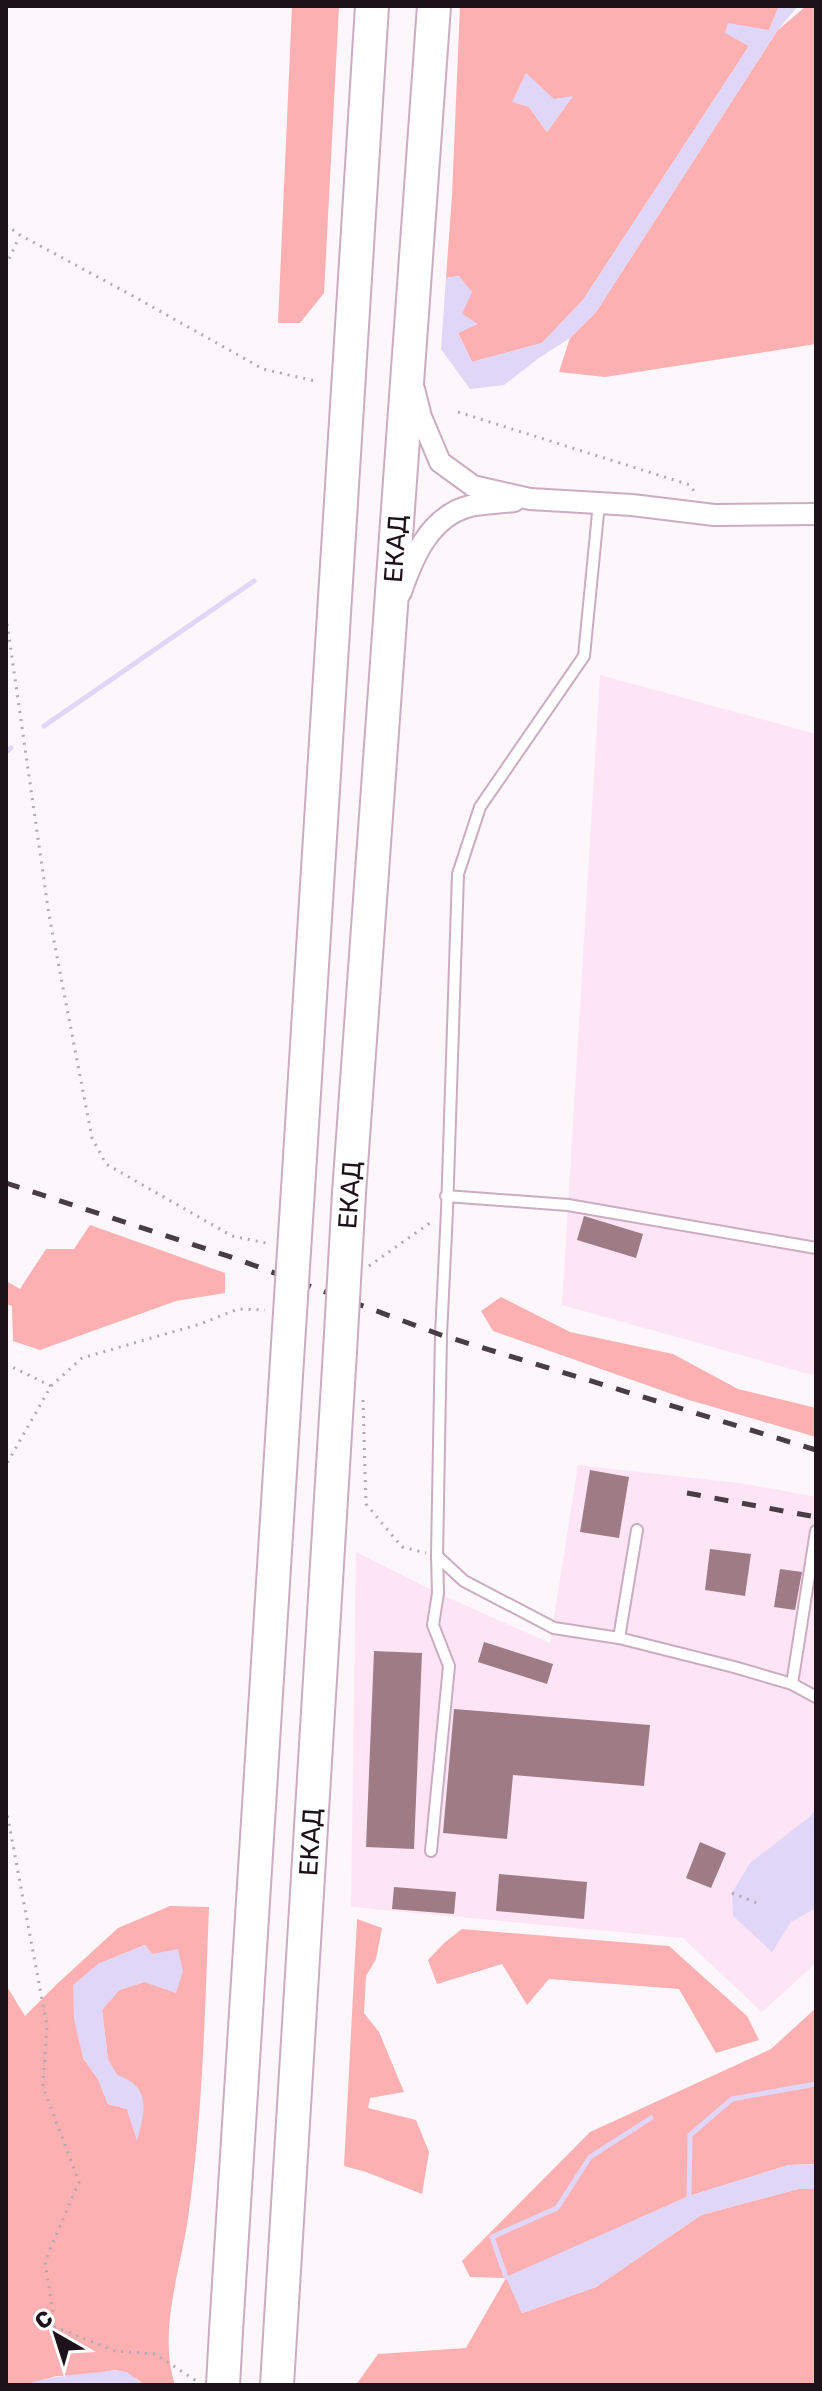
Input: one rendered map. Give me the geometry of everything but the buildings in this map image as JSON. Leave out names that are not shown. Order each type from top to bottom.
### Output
[{"type":"highway","name":"ЕКАД","points":[[216,2384],[226,2331],[372,6]]},
{"type":"highway","name":"ЕКАД","points":[[277,2385],[349,1193],[434,6]]},
{"type":"street","points":[[409,367],[421,417],[440,462],[473,486],[530,499],[714,515],[816,514]]},
{"type":"street","points":[[390,622],[408,571],[422,543],[444,517],[469,506],[530,499]]},
{"type":"lane","points":[[431,1851],[449,1666],[433,1625],[438,1593],[441,1335],[458,874],[480,807],[584,656],[599,503]]},
{"type":"lane","points":[[446,1196],[568,1205],[816,1248]]},
{"type":"lane","points":[[619,1638],[637,1530]]},
{"type":"lane","points":[[792,1684],[816,1531]]},
{"type":"lane","points":[[437,1556],[464,1581],[554,1628],[619,1638],[792,1684],[816,1697]]},
{"type":"path","points":[[6,225],[263,369],[315,381]]},
{"type":"path","points":[[6,266],[20,235]]},
{"type":"path","points":[[458,412],[690,485],[714,515]]},
{"type":"path","points":[[6,616],[49,915],[92,1138],[106,1164],[232,1236],[278,1246]]},
{"type":"path","points":[[369,1266],[447,1211]]},
{"type":"path","points":[[6,1364],[51,1386],[6,1465]]},
{"type":"path","points":[[6,1808],[47,2026],[43,2087],[79,2182],[45,2261],[55,2327],[115,2351],[155,2354],[195,2382],[216,2384]]},
{"type":"path","points":[[732,1893],[757,1903]]},
{"type":"shaded area","points":[[292,6],[339,6],[324,293],[300,323],[278,323]]},
{"type":"shaded area","points":[[460,6],[779,6],[769,30],[726,33],[749,46],[583,300],[542,343],[472,362],[458,333],[477,324],[462,314],[459,276],[446,278]],"holes":[[[572,97],[547,132],[529,107]]]},
{"type":"shaded area","points":[[779,6],[798,6],[777,31],[596,312],[570,338],[504,385],[470,389],[441,349],[446,278],[459,276],[472,292],[462,314],[478,324],[458,333],[472,362],[542,343],[583,300],[749,46],[725,33],[728,23],[769,30]]},
{"type":"shaded area","points":[[806,6],[816,6],[816,344],[605,377],[559,372],[570,338],[596,312],[777,31]]},
{"type":"shaded area","points":[[526,73],[554,99],[573,96],[547,132],[529,107],[512,102]]},
{"type":"shaded area","points":[[600,675],[816,734],[816,1376],[562,1305]]},
{"type":"shaded area","points":[[90,1225],[225,1273],[225,1293],[176,1301],[40,1350],[13,1341],[12,1306],[6,1304],[6,1281],[20,1289],[46,1249],[74,1249]]},
{"type":"shaded area","points":[[501,1297],[570,1332],[673,1354],[738,1389],[816,1408],[816,1437],[689,1400],[493,1331],[481,1311]]},
{"type":"shaded area","points":[[578,1465],[747,1484],[816,1497],[816,1963],[762,2012],[683,1938],[351,1907],[356,1552],[550,1643]]},
{"type":"shaded area","points":[[816,1810],[816,1908],[791,1922],[772,1952],[733,1916],[732,1893],[750,1863]]},
{"type":"shaded area","points":[[170,1906],[209,1907],[197,2135],[186,2233],[170,2320],[170,2364],[175,2385],[144,2385],[116,2370],[57,2376],[24,2385],[6,2385],[6,1985],[25,2016],[118,1928]],"holes":[[[145,1945],[152,1954],[144,1982],[119,1990],[102,2010],[108,2060],[117,2075],[137,2139],[127,2109],[108,2104],[98,2079],[83,2058],[98,1964]]]},
{"type":"shaded area","points":[[357,1919],[382,1928],[376,1959],[366,1976],[364,2013],[379,2032],[404,2092],[370,2098],[368,2108],[416,2120],[429,2152],[422,2194],[344,2166]]},
{"type":"shaded area","points":[[462,1929],[669,1946],[747,2016],[759,2040],[716,2053],[679,1989],[549,1979],[527,2005],[502,1964],[437,1984],[428,1960]]},
{"type":"shaded area","points":[[145,1945],[152,1954],[178,1949],[183,1971],[176,1993],[144,1982],[119,1990],[102,2010],[108,2059],[117,2075],[136,2086],[141,2093],[143,2110],[137,2141],[127,2109],[108,2104],[98,2079],[83,2058],[74,2019],[73,1985],[98,1964]]},
{"type":"shaded area","points":[[816,2008],[816,2164],[789,2165],[689,2196],[507,2278],[522,2313],[596,2287],[701,2215],[798,2189],[816,2189],[816,2385],[356,2385],[378,2354],[466,2348],[506,2278],[470,2277],[462,2261],[590,2132],[771,2049]]},
{"type":"shaded area","points":[[816,2164],[816,2189],[798,2189],[701,2215],[596,2287],[522,2313],[506,2277],[689,2196],[789,2165]]},
{"type":"shaded area","points":[[116,2370],[127,2372],[144,2385],[24,2385],[58,2377]]},
{"type":"waterway","points":[[44,726],[254,581]]},
{"type":"waterway","points":[[6,752],[11,748]]},
{"type":"waterway","points":[[689,2196],[690,2135],[732,2099],[816,2084]]},
{"type":"waterway","points":[[506,2277],[492,2237],[557,2208],[590,2157],[651,2118]]},
{"type":"railway","points":[[6,1183],[237,1259],[441,1335],[816,1450]]},
{"type":"railway","points":[[687,1493],[816,1517]]}]
